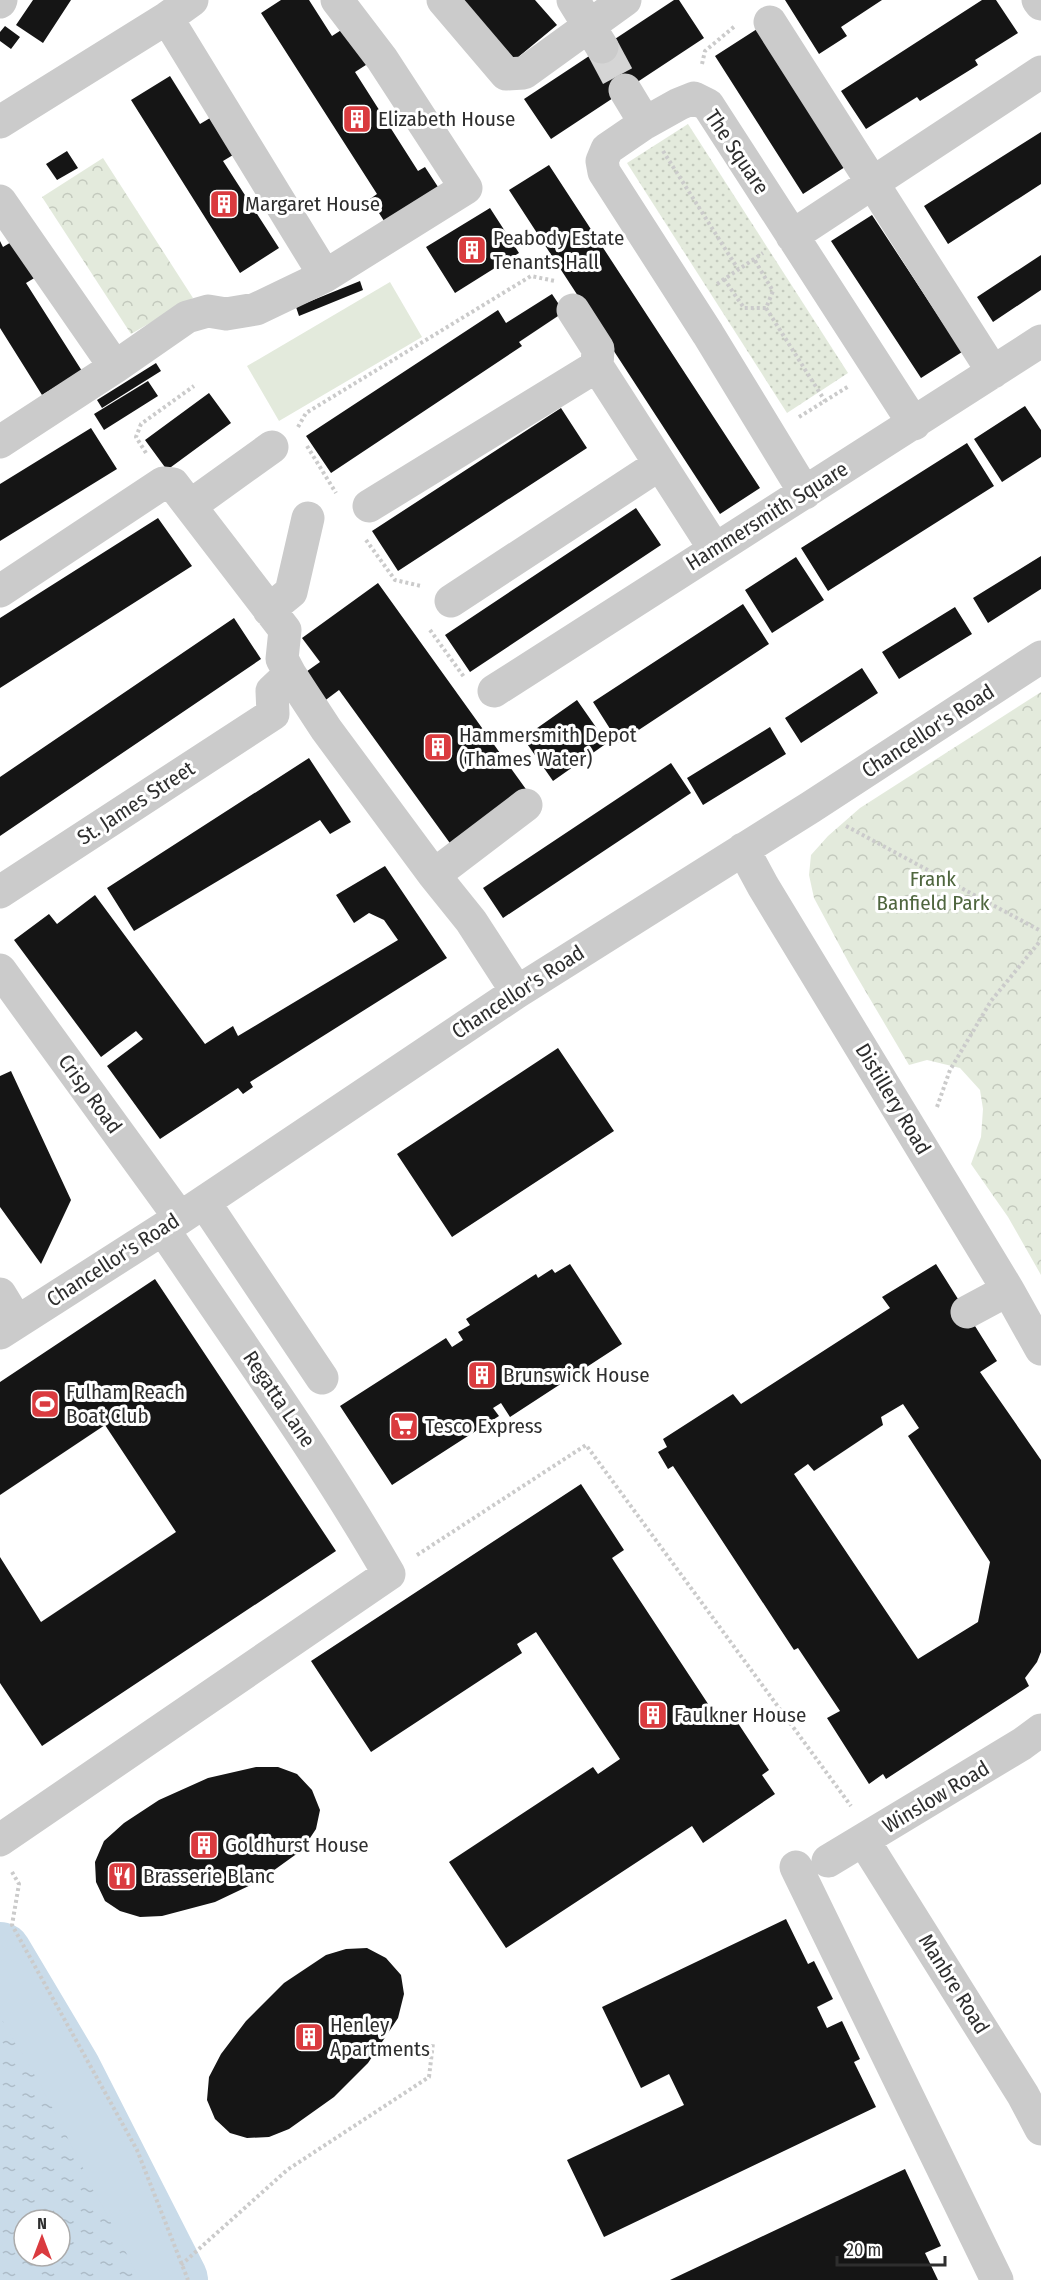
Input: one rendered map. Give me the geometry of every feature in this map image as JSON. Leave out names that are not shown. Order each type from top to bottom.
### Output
[{"type":"street","points":[[0,442],[114,368],[187,317],[208,311],[226,314],[256,309],[325,276],[466,188],[382,59],[337,0]]},
{"type":"street","points":[[443,0],[506,74],[524,73],[588,24],[625,0]]},
{"type":"street","points":[[1038,0],[1041,4]]},
{"type":"street","points":[[0,122],[179,9],[325,276]]},
{"type":"street","points":[[756,21],[873,183],[993,372]]},
{"type":"street","points":[[792,236],[1041,72]]},
{"type":"street","points":[[625,90],[645,123]]},
{"type":"street","name":"The Square","points":[[806,493],[604,172],[602,160],[607,149],[645,123],[694,98],[708,105],[914,424]]},
{"type":"street","points":[[0,201],[114,368]]},
{"type":"street","points":[[573,310],[598,349],[597,366],[714,548]]},
{"type":"street","name":"Hammersmith Square","points":[[494,691],[714,548],[914,424],[1041,340]]},
{"type":"street","points":[[369,506],[597,366]]},
{"type":"street","points":[[190,506],[272,447]]},
{"type":"street","points":[[451,601],[660,464]]},
{"type":"street","points":[[0,591],[153,489],[173,484],[285,630],[282,659],[290,674],[326,729],[434,875],[471,921],[517,992]]},
{"type":"street","points":[[269,610],[291,592],[308,518]]},
{"type":"street","name":"Chancellor's Road","points":[[8,1328],[182,1216],[517,992],[812,807],[1041,657]]},
{"type":"street","name":"St. James Street","points":[[0,892],[273,714],[272,691],[290,674]]},
{"type":"street","points":[[434,875],[526,805]]},
{"type":"street","name":"Distillery Road","points":[[743,849],[762,886],[908,1124],[1041,1349]]},
{"type":"street","name":"Crisp Road","points":[[0,970],[182,1216]]},
{"type":"street","points":[[182,1216],[322,1378]]},
{"type":"street","name":"Regatta Lane","points":[[182,1216],[315,1453],[351,1507],[389,1574]]},
{"type":"street","points":[[967,1312],[1008,1290]]},
{"type":"street","points":[[0,1294],[8,1328]]},
{"type":"street","points":[[5,1853],[389,1574]]},
{"type":"street","name":"Winslow Road","points":[[828,1861],[1022,1744],[1041,1730]]},
{"type":"street","name":"Manbre Road","points":[[868,1838],[1032,2089],[1041,2129]]},
{"type":"street","points":[[796,1867],[997,2280]]},
{"type":"path","points":[[694,98],[705,51],[756,21]]},
{"type":"path","points":[[645,123],[738,269]]},
{"type":"path","points":[[688,303],[792,236]]},
{"type":"path","points":[[754,259],[773,291],[766,308]]},
{"type":"path","points":[[724,279],[744,308],[766,308]]},
{"type":"path","points":[[766,308],[825,401]]},
{"type":"path","points":[[771,436],[878,368]]},
{"type":"path","points":[[153,489],[160,475],[136,437],[141,424],[194,386]]},
{"type":"path","points":[[812,807],[1041,931]]},
{"type":"path","points":[[908,1124],[939,1106],[950,1070],[992,1001],[1041,940]]},
{"type":"path","points":[[389,1574],[586,1445],[868,1838]]},
{"type":"path","points":[[5,1853],[19,1884],[12,1925],[138,2150],[188,2280]]},
{"type":"path","points":[[181,2265],[287,2170],[429,2077],[433,2043]]},
{"type":"green space","points":[[688,124],[848,373],[787,413],[627,163]]},
{"type":"green space","points":[[103,158],[193,298],[131,334],[42,197]]},
{"type":"green space","points":[[390,282],[422,337],[279,421],[247,366]]},
{"type":"green space","name":"Frank Banfield Park","points":[[1041,692],[1041,1275],[1008,1217],[971,1164],[981,1137],[983,1109],[980,1090],[960,1068],[927,1060],[909,1065],[850,965],[814,898],[809,875],[811,855],[828,836],[860,808]]},
{"type":"water","points":[[0,1954],[69,2070],[176,2280],[0,2280]]},
{"type":"building","points":[[33,0],[71,0],[43,43],[16,25]]},
{"type":"building","name":"Elizabeth House","points":[[281,0],[309,0],[332,36],[346,27],[369,63],[355,72],[418,171],[425,167],[440,190],[386,224],[370,199],[377,194],[261,13]]},
{"type":"building","points":[[457,0],[535,0],[557,25],[511,63]]},
{"type":"building","points":[[674,0],[679,0],[704,38],[551,139],[524,99]]},
{"type":"building","points":[[785,0],[882,0],[841,27],[847,36],[819,54]]},
{"type":"building","points":[[982,0],[996,0],[1018,33],[975,60],[978,65],[920,101],[917,97],[866,129],[841,91]]},
{"type":"building","points":[[5,26],[20,37],[11,49],[0,41],[0,32]]},
{"type":"building","points":[[757,29],[845,167],[803,194],[715,56]]},
{"type":"building","name":"Margaret House","points":[[170,76],[200,124],[215,115],[238,152],[223,161],[279,248],[240,273],[131,100]]},
{"type":"building","points":[[1041,132],[1041,184],[948,244],[924,206]]},
{"type":"building","points":[[67,151],[78,168],[57,180],[46,164]]},
{"type":"building","points":[[549,165],[760,488],[720,514],[509,190]]},
{"type":"building","name":"Peabody Estate Tenants Hall","points":[[490,208],[519,253],[455,293],[426,247]]},
{"type":"building","points":[[872,215],[962,352],[921,378],[831,241]]},
{"type":"building","points":[[18,238],[41,274],[26,283],[82,371],[42,395],[0,328],[0,241],[3,247]]},
{"type":"building","points":[[1041,255],[1041,290],[993,322],[977,297]]},
{"type":"building","points":[[360,281],[363,290],[299,316],[296,307]]},
{"type":"building","points":[[552,294],[564,312],[519,342],[522,346],[331,473],[306,436],[498,310],[506,323]]},
{"type":"building","points":[[156,363],[161,371],[102,408],[97,400]]},
{"type":"building","points":[[148,381],[158,396],[104,430],[94,414]]},
{"type":"building","points":[[209,393],[231,423],[167,470],[145,440]]},
{"type":"building","points":[[1025,406],[1041,430],[1041,457],[1002,482],[974,439]]},
{"type":"building","points":[[561,408],[587,448],[398,571],[372,531]]},
{"type":"building","points":[[91,428],[117,469],[0,541],[0,484]]},
{"type":"building","points":[[967,443],[994,486],[828,591],[801,548]]},
{"type":"building","points":[[636,508],[661,545],[470,672],[445,635]]},
{"type":"building","points":[[158,518],[192,566],[0,688],[0,618]]},
{"type":"building","points":[[1041,556],[1041,589],[988,623],[973,598]]},
{"type":"building","points":[[796,557],[824,600],[772,633],[745,590]]},
{"type":"building","name":"Hammersmith Depot (Thames Water)","points":[[378,583],[528,792],[452,846],[339,690],[323,702],[303,674],[320,662],[302,638]]},
{"type":"building","points":[[743,604],[769,644],[619,743],[593,702]]},
{"type":"building","points":[[955,607],[972,634],[899,679],[882,652]]},
{"type":"building","points":[[234,618],[261,659],[0,836],[0,777]]},
{"type":"building","points":[[862,668],[878,693],[801,743],[785,718]]},
{"type":"building","points":[[577,700],[607,743],[553,781],[523,738]]},
{"type":"building","points":[[770,727],[786,754],[703,805],[687,778]]},
{"type":"building","points":[[309,758],[351,822],[330,834],[320,820],[134,931],[107,888]]},
{"type":"building","points":[[671,763],[691,793],[503,918],[483,888]]},
{"type":"building","points":[[385,866],[447,958],[250,1082],[253,1087],[243,1094],[238,1088],[160,1139],[107,1066],[143,1039],[136,1031],[101,1057],[14,940],[49,914],[57,924],[95,895],[205,1044],[233,1026],[238,1036],[398,940],[384,920],[369,913],[354,923],[336,895]]},
{"type":"building","points":[[558,1048],[614,1131],[452,1237],[397,1154]]},
{"type":"building","points":[[11,1071],[71,1200],[41,1264],[0,1207],[0,1076]]},
{"type":"building","name":"Brunswick House","points":[[570,1264],[622,1344],[510,1417],[501,1403],[493,1408],[499,1416],[392,1485],[340,1406],[446,1338],[452,1347],[463,1340],[458,1332],[470,1325],[466,1319],[536,1274],[538,1278],[552,1269],[555,1273]]},
{"type":"building","points":[[936,1264],[997,1361],[980,1372],[1041,1460],[1041,1652],[1037,1662],[1025,1678],[1029,1686],[886,1779],[883,1774],[869,1784],[827,1718],[840,1711],[798,1648],[794,1650],[673,1466],[668,1469],[658,1452],[667,1447],[663,1439],[733,1394],[741,1404],[890,1308],[882,1297]],"holes":[[[903,1404],[919,1428],[908,1436],[990,1562],[978,1622],[918,1659],[794,1474],[808,1464],[814,1471],[883,1425],[881,1417]]]},
{"type":"building","points":[[155,1279],[336,1551],[42,1746],[0,1683],[0,1557],[41,1622],[176,1532],[105,1425],[0,1495],[0,1382]]},
{"type":"building","name":"Faulkner House","points":[[581,1484],[624,1550],[612,1558],[718,1719],[730,1711],[769,1770],[762,1775],[775,1794],[703,1843],[692,1826],[506,1948],[449,1862],[593,1767],[598,1774],[620,1759],[536,1632],[517,1644],[522,1653],[371,1752],[311,1661]]},
{"type":"building","name":"Goldhurst House","points":[[256,1767],[278,1767],[297,1774],[312,1790],[320,1810],[316,1829],[302,1850],[259,1881],[215,1902],[162,1916],[140,1917],[120,1911],[105,1901],[96,1882],[95,1862],[104,1841],[124,1823],[159,1800],[208,1778]]},
{"type":"building","points":[[786,1919],[808,1964],[814,1961],[833,1999],[817,2007],[827,2028],[842,2021],[860,2059],[854,2062],[876,2107],[604,2237],[567,2160],[684,2105],[669,2074],[641,2088],[602,2007]]},
{"type":"building","name":"Henley Apartments","points":[[367,1948],[386,1958],[401,1975],[404,1994],[398,2018],[368,2063],[334,2097],[289,2129],[269,2137],[247,2138],[230,2133],[215,2119],[207,2100],[209,2077],[221,2054],[246,2021],[284,1983],[326,1955],[346,1949]]},
{"type":"building","points":[[905,2169],[941,2246],[925,2253],[938,2280],[670,2280]]},
{"type":"waterway","points":[[0,1954],[69,2070],[176,2280]]},
{"type":"tunnel","points":[[602,47],[625,90]]},
{"type":"place","name":"Elizabeth House","points":[[357,119]]},
{"type":"place","name":"Margaret House","points":[[224,204]]},
{"type":"place","name":"Peabody Estate Tenants Hall","points":[[472,250]]},
{"type":"place","name":"Hammersmith Depot (Thames Water)","points":[[438,747]]},
{"type":"place","name":"Brunswick House","points":[[482,1375]]},
{"type":"place","name":"Fulham Reach Boat Club","points":[[45,1404]]},
{"type":"place","name":"Tesco Express","points":[[404,1426]]},
{"type":"place","name":"Faulkner House","points":[[653,1715]]},
{"type":"place","name":"Goldhurst House","points":[[204,1845]]},
{"type":"place","name":"Brasserie Blanc","points":[[122,1876]]},
{"type":"place","name":"Henley Apartments","points":[[309,2037]]}]
